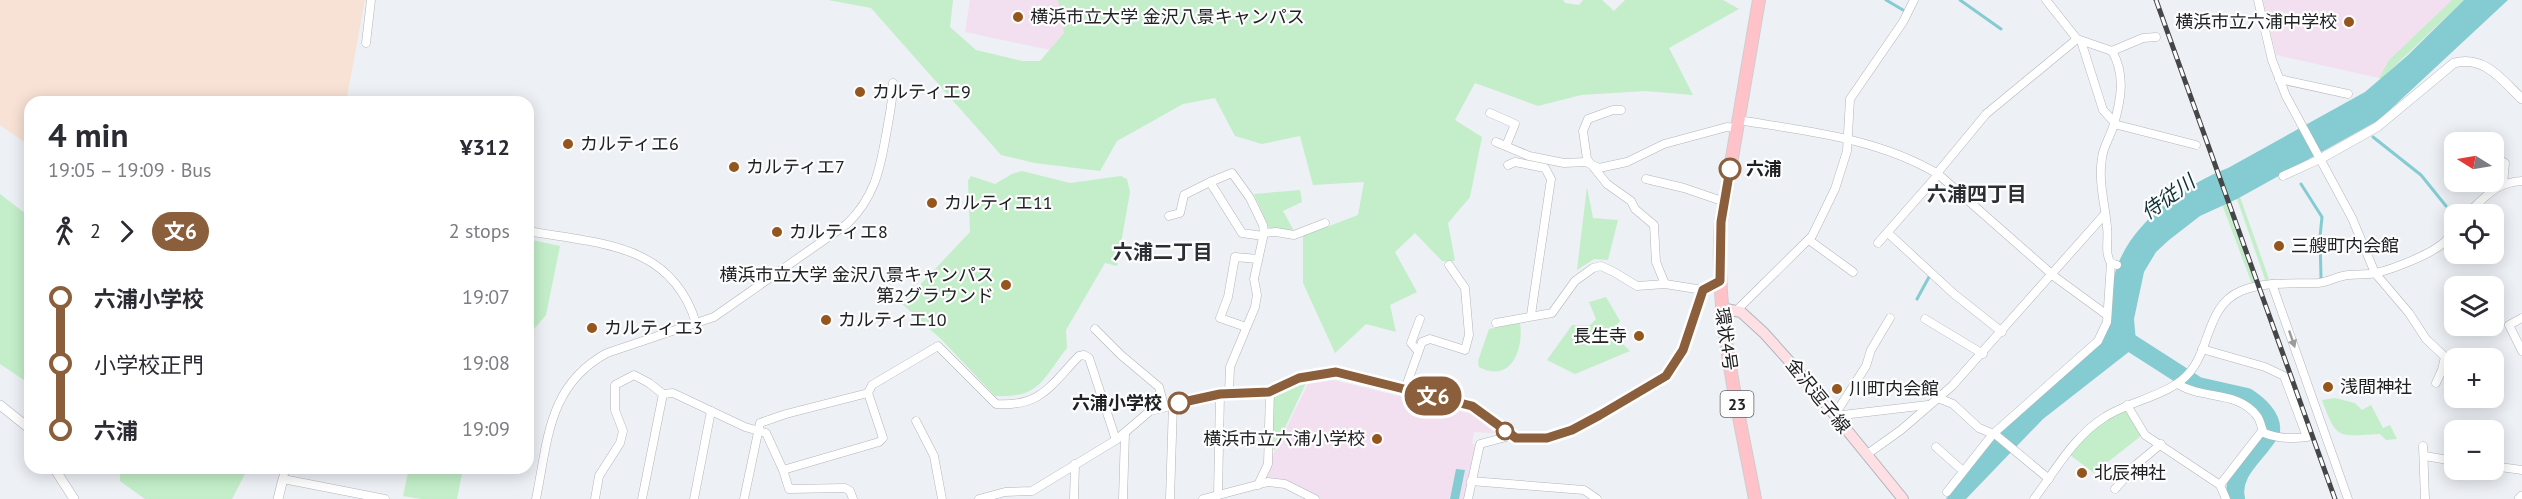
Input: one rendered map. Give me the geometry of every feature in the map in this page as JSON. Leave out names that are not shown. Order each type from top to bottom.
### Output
[{"type":"main road","name":"環状4号","points":[[1755,499],[1729,365],[1721,308],[1720,237],[1759,0]]},
{"type":"main road","points":[[1721,308],[1737,310]]},
{"type":"main road","name":"金沢逗子線","points":[[1737,310],[1746,315],[1779,348],[1900,498]]},
{"type":"street","points":[[366,44],[371,0]]},
{"type":"street","points":[[1737,310],[1809,240],[1835,189],[1847,151],[1850,99],[1903,22],[1914,0]]},
{"type":"street","points":[[2046,0],[2079,40],[2103,110],[2114,123],[2196,145]]},
{"type":"street","points":[[2258,0],[2272,60],[2279,79],[2302,127],[2352,218],[2375,273],[2409,313],[2426,339],[2445,357],[2436,383]]},
{"type":"street","points":[[2079,40],[2112,51],[2144,38],[2156,37]]},
{"type":"street","points":[[1878,243],[1986,114],[2079,40]]},
{"type":"street","points":[[1947,492],[1994,434],[2098,341],[2104,331],[2114,264],[2108,259],[2101,192],[2102,156],[2114,123],[2122,77],[2112,51]]},
{"type":"street","points":[[2283,176],[2377,127],[2454,63],[2469,61],[2487,67],[2522,99]]},
{"type":"street","points":[[2279,79],[2348,94]]},
{"type":"street","points":[[536,499],[554,412],[566,388],[578,373],[592,361],[607,353],[714,317],[847,224],[859,213],[879,173],[892,104],[893,83]]},
{"type":"street","points":[[1621,110],[1613,110],[1588,119],[1583,131],[1587,159],[1606,184],[1631,201],[1635,209],[1654,225],[1656,262],[1665,284]]},
{"type":"street","points":[[1490,113],[1515,124],[1506,146]]},
{"type":"street","points":[[1496,142],[1529,156],[1564,163],[1586,162],[1599,168],[1627,162],[1664,144],[1738,124],[1848,139],[1900,154],[1938,174],[2052,273],[2107,315]]},
{"type":"street","points":[[1508,165],[1515,162],[1545,168],[1551,179],[1531,315]]},
{"type":"street","points":[[2504,162],[2504,183],[2522,181]]},
{"type":"street","points":[[1168,216],[1179,213],[1184,195],[1232,173],[1250,198],[1263,225],[1254,279],[1257,295],[1255,306],[1230,367],[1224,394],[1218,495]]},
{"type":"street","points":[[1646,179],[1684,188],[1725,202]]},
{"type":"street","points":[[1210,182],[1242,233],[1263,235],[1276,232],[1294,235],[1325,223]]},
{"type":"street","points":[[2477,204],[2490,192]]},
{"type":"street","points":[[1866,455],[1901,430],[1930,405],[1983,354],[2105,214]]},
{"type":"street","points":[[534,232],[625,250],[647,258],[667,272],[681,289],[696,323]]},
{"type":"street","points":[[1887,233],[1954,294],[2002,332]]},
{"type":"street","points":[[1809,240],[1853,272]]},
{"type":"street","points":[[2034,499],[2070,450],[2095,424],[2127,405],[2179,383],[2189,374],[2202,349],[2212,321],[2227,300],[2246,289],[2272,284],[2321,283],[2347,275],[2375,273],[2423,255],[2444,243]]},
{"type":"street","points":[[1246,327],[1220,318],[1228,297],[1235,257],[1258,260]]},
{"type":"street","points":[[1405,389],[1417,350],[1422,342],[1430,339],[1465,350],[1469,335],[1465,288],[1449,265]]},
{"type":"street","points":[[1496,322],[1552,313],[1575,281],[1593,268],[1602,267],[1614,272],[1636,286],[1665,284],[1703,290],[1720,281]]},
{"type":"street","points":[[2272,284],[2348,499]]},
{"type":"street","points":[[1468,499],[1480,444],[1510,436],[1536,439],[1559,436],[1615,408],[1660,381],[1672,369],[1683,350],[1703,290]]},
{"type":"street","points":[[1834,416],[1866,366],[1871,350],[1890,318]]},
{"type":"street","points":[[1925,318],[1983,354]]},
{"type":"street","points":[[2522,318],[2509,325],[2522,351]]},
{"type":"street","points":[[1417,350],[1411,343],[1420,320]]},
{"type":"street","points":[[1095,329],[1121,355],[1159,387],[1164,406]]},
{"type":"street","points":[[783,470],[879,442],[883,438],[868,393],[872,385],[938,346],[996,404],[1016,406],[1039,398],[1079,356],[1084,355],[1089,358],[1116,440]]},
{"type":"street","points":[[2179,383],[2197,393],[2238,401],[2258,417],[2263,432],[2274,437],[2307,437],[2284,376],[2265,367],[2202,349]]},
{"type":"street","points":[[979,499],[1005,492],[1024,495],[1032,491],[1116,440],[1136,420],[1150,411],[1224,394],[1269,392],[1299,378],[1333,372],[1472,406],[1510,436]]},
{"type":"street","points":[[595,499],[599,476],[620,443],[623,431],[615,410],[615,385],[634,375],[663,394],[674,393],[745,427],[766,433],[789,489],[844,488],[850,491],[853,499]]},
{"type":"street","points":[[1258,485],[1268,464],[1269,392]]},
{"type":"street","points":[[744,499],[760,423],[868,393]]},
{"type":"street","points":[[642,499],[663,394]]},
{"type":"street","points":[[1938,398],[1953,404],[1979,428],[1994,434],[2049,479]]},
{"type":"street","points":[[1170,499],[1173,404]]},
{"type":"street","points":[[0,405],[24,424]]},
{"type":"street","points":[[1834,416],[1930,405]]},
{"type":"street","points":[[2127,405],[2145,435],[2220,484],[2226,499]]},
{"type":"street","points":[[694,499],[711,411]]},
{"type":"street","points":[[916,421],[934,456],[942,499]]},
{"type":"street","points":[[2220,484],[2263,432]]},
{"type":"street","points":[[1123,499],[1125,433]]},
{"type":"street","points":[[2115,489],[2126,473],[2161,444]]},
{"type":"street","points":[[2423,446],[2425,499]]},
{"type":"street","points":[[1936,447],[1963,471]]},
{"type":"street","points":[[2425,456],[2444,459]]},
{"type":"street","points":[[1074,499],[1075,464]]},
{"type":"street","points":[[2504,468],[2522,470]]},
{"type":"street","points":[[58,474],[74,499]]},
{"type":"street","points":[[278,499],[284,474]]},
{"type":"street","points":[[283,479],[385,499]]},
{"type":"street","points":[[1471,481],[1584,490],[1597,499]]},
{"type":"street","points":[[1203,499],[1268,482],[1285,484],[1315,499]]},
{"type":"street","points":[[2519,499],[2522,496]]},
{"type":"shaded area","points":[[0,0],[365,0],[347,96],[24,96],[24,142],[0,125]]},
{"type":"shaded area","name":"横浜市立大学 金沢八景キャンパス","points":[[970,0],[1062,0],[1073,55],[965,32]]},
{"type":"shaded area","name":"横浜市立六浦中学校","points":[[2263,0],[2452,0],[2389,60],[2379,78],[2276,55]]},
{"type":"shaded area","name":"横浜市立六浦小学校","points":[[1333,380],[1472,414],[1495,433],[1474,432],[1472,444],[1475,445],[1464,499],[1321,499],[1286,481],[1268,480],[1266,478],[1270,470],[1270,461],[1308,384]]},
{"type":"green space","points":[[828,0],[953,0],[950,27],[976,50],[1022,61],[1040,61],[1064,33],[1058,0],[1563,0],[1565,3],[1579,5],[1583,0],[1602,0],[1614,11],[1625,0],[1723,0],[1739,9],[1669,48],[1693,95],[1645,91],[1581,95],[1538,106],[1475,83],[1455,120],[1482,137],[1470,197],[1448,223],[1455,261],[1442,261],[1415,233],[1395,252],[1417,292],[1390,305],[1396,332],[1366,324],[1335,353],[1303,283],[1303,236],[1358,215],[1364,182],[1313,185],[1300,136],[1262,144],[1235,136],[1215,98],[1183,104],[1117,141],[1100,171],[1035,163],[1001,155],[871,8]]},
{"type":"green space","points":[[2452,0],[2464,0],[2381,79],[2379,78],[2389,60]]},
{"type":"green space","name":"横浜市立大学 金沢八景キャンパス 第2グラウンド","points":[[1022,171],[1070,183],[1121,176],[1127,179],[1130,192],[1117,266],[1105,263],[1066,330],[1067,348],[1045,378],[1031,390],[1010,396],[995,396],[942,340],[902,304],[970,232],[968,181],[971,176],[995,184]]},
{"type":"green space","points":[[1587,187],[1593,218],[1618,220],[1608,260],[1594,259],[1577,270]]},
{"type":"green space","points":[[1300,190],[1302,202],[1283,211],[1294,231],[1269,228],[1254,194]]},
{"type":"green space","points":[[0,194],[24,212],[24,380],[0,364]]},
{"type":"green space","points":[[2240,197],[2269,279],[2266,282],[2237,199]]},
{"type":"green space","points":[[2226,203],[2256,283],[2252,284],[2222,204]]},
{"type":"green space","points":[[534,240],[560,246],[546,315],[534,329]]},
{"type":"green space","points":[[1606,297],[1620,321],[1611,332],[1630,351],[1575,374],[1547,360],[1572,325],[1590,325],[1596,319],[1589,302]]},
{"type":"green space","points":[[1520,323],[1520,343],[1513,361],[1499,371],[1479,367],[1478,361],[1489,329]]},
{"type":"green space","points":[[1306,383],[1274,451],[1272,395]]},
{"type":"green space","points":[[2335,398],[2355,403],[2362,410],[2371,405],[2383,428],[2390,425],[2397,439],[2386,440],[2380,434],[2347,435],[2341,433],[2331,423],[2322,400]]},
{"type":"green space","points":[[2126,411],[2142,435],[2094,473],[2070,455],[2095,429]]},
{"type":"green space","points":[[120,474],[245,474],[232,499],[145,499],[120,481]]},
{"type":"green space","points":[[408,474],[462,474],[457,499],[421,499],[403,496]]},
{"type":"water","points":[[2464,0],[2508,0],[2379,120],[2237,199],[2200,216],[2169,240],[2156,252],[2144,272],[2134,319],[2136,342],[2130,351],[2043,419],[1966,499],[1946,499],[1973,460],[1999,431],[2101,343],[2110,319],[2114,277],[2120,258],[2130,241],[2158,210],[2192,185],[2228,168],[2365,92],[2407,56]]},
{"type":"water","points":[[1456,469],[1465,470],[1459,499],[1450,499]]},
{"type":"waterway","points":[[1886,0],[1903,10]]},
{"type":"waterway","points":[[1960,0],[2001,29]]},
{"type":"waterway","points":[[2373,137],[2421,175],[2444,204]]},
{"type":"waterway","points":[[2301,184],[2322,217],[2321,278]]},
{"type":"waterway","points":[[1917,299],[1929,277]]},
{"type":"waterway","points":[[2120,336],[2198,386],[2247,397],[2267,416],[2271,431],[2241,471],[2235,489],[2236,499]]},
{"type":"railway","points":[[2156,0],[2335,499]]},
{"type":"bus line","name":"文6","points":[[1179,403],[1220,394],[1269,392],[1299,378],[1336,372],[1472,406],[1510,436],[1516,438],[1536,439],[1559,436],[1615,408],[1660,381],[1676,363],[1689,336],[1703,290],[1720,281],[1721,222],[1730,169]]},
{"type":"place","name":"横浜市立大学 金沢八景キャンパス","points":[[1018,17]]},
{"type":"place","name":"横浜市立六浦中学校","points":[[2349,22]]},
{"type":"place","name":"カルティエ9","points":[[860,92]]},
{"type":"place","name":"カルティエ6","points":[[568,144]]},
{"type":"place","name":"カルティエ7","points":[[734,167]]},
{"type":"place","name":"六浦","points":[[1730,169]]},
{"type":"place","name":"カルティエ11","points":[[932,203]]},
{"type":"place","name":"カルティエ8","points":[[777,232]]},
{"type":"place","name":"三艘町内会館","points":[[2279,246]]},
{"type":"place","name":"横浜市立大学 金沢八景キャンパス 第2グラウンド","points":[[1006,285]]},
{"type":"place","name":"カルティエ10","points":[[826,320]]},
{"type":"place","name":"カルティエ3","points":[[592,328]]},
{"type":"place","name":"長生寺","points":[[1639,336]]},
{"type":"place","name":"浅間神社","points":[[2328,387]]},
{"type":"place","name":"川町内会館","points":[[1837,389]]},
{"type":"place","name":"六浦小学校","points":[[1179,403]]},
{"type":"place","name":"横浜市立六浦小学校","points":[[1377,439]]},
{"type":"place","name":"北辰神社","points":[[2082,473]]},
{"type":"district","name":"六浦四丁目","points":[[1977,194]]},
{"type":"district","name":"六浦二丁目","points":[[1163,252]]},
{"type":"water label","name":"侍従川","points":[[2168,197]]}]
